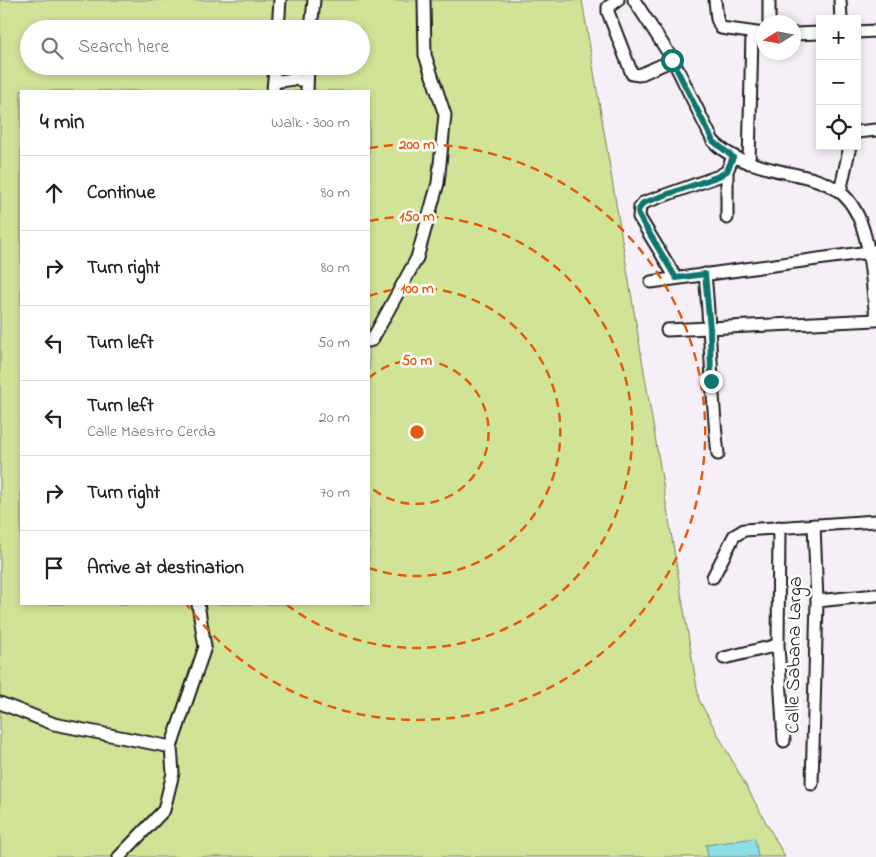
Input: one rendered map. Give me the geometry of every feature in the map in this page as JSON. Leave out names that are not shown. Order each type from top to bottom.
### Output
[{"type":"street","points":[[279,20],[280,0]]},
{"type":"street","points":[[312,20],[314,0]]},
{"type":"street","points":[[370,341],[417,258],[438,183],[445,115],[425,54],[424,0]]},
{"type":"street","points":[[618,0],[608,7],[608,12],[632,74],[639,75],[672,60]]},
{"type":"street","points":[[634,0],[672,60],[713,141],[733,157],[749,163],[816,180],[840,192],[852,205],[859,218],[872,252],[876,319],[667,330]]},
{"type":"street","points":[[715,0],[716,19],[721,28],[756,34]]},
{"type":"street","points":[[769,0],[769,15]]},
{"type":"street","points":[[840,0],[841,15]]},
{"type":"street","points":[[861,32],[876,31]]},
{"type":"street","points":[[801,34],[816,33]]},
{"type":"street","points":[[749,163],[756,60]]},
{"type":"street","points":[[274,86],[293,79],[307,86]]},
{"type":"street","points":[[861,132],[876,130]]},
{"type":"street","points":[[840,192],[849,150]]},
{"type":"street","points":[[727,218],[727,171],[733,157]]},
{"type":"street","points":[[676,278],[639,216],[640,207],[643,203],[711,180],[727,171]]},
{"type":"street","points":[[651,282],[872,252]]},
{"type":"street","points":[[705,274],[710,329],[711,381],[718,454]]},
{"type":"street","points":[[714,577],[734,536],[738,532],[876,522]]},
{"type":"street","name":"Calle Sabana Larga","points":[[812,784],[816,601],[814,526]]},
{"type":"street","points":[[779,528],[778,645],[784,742]]},
{"type":"street","points":[[816,601],[876,595]]},
{"type":"street","points":[[119,857],[164,810],[173,773],[171,747],[205,646],[198,605]]},
{"type":"street","points":[[724,658],[778,645]]},
{"type":"street","points":[[0,703],[54,724],[171,747]]},
{"type":"green space","points":[[0,0],[582,0],[699,700],[785,857],[0,857]]},
{"type":"water","points":[[755,838],[758,857],[708,857],[706,845]]},
{"type":"route","points":[[672,60],[713,141],[722,151],[733,157],[727,171],[719,176],[643,203],[638,211],[639,216],[676,278],[705,274],[710,329],[711,381]]}]
